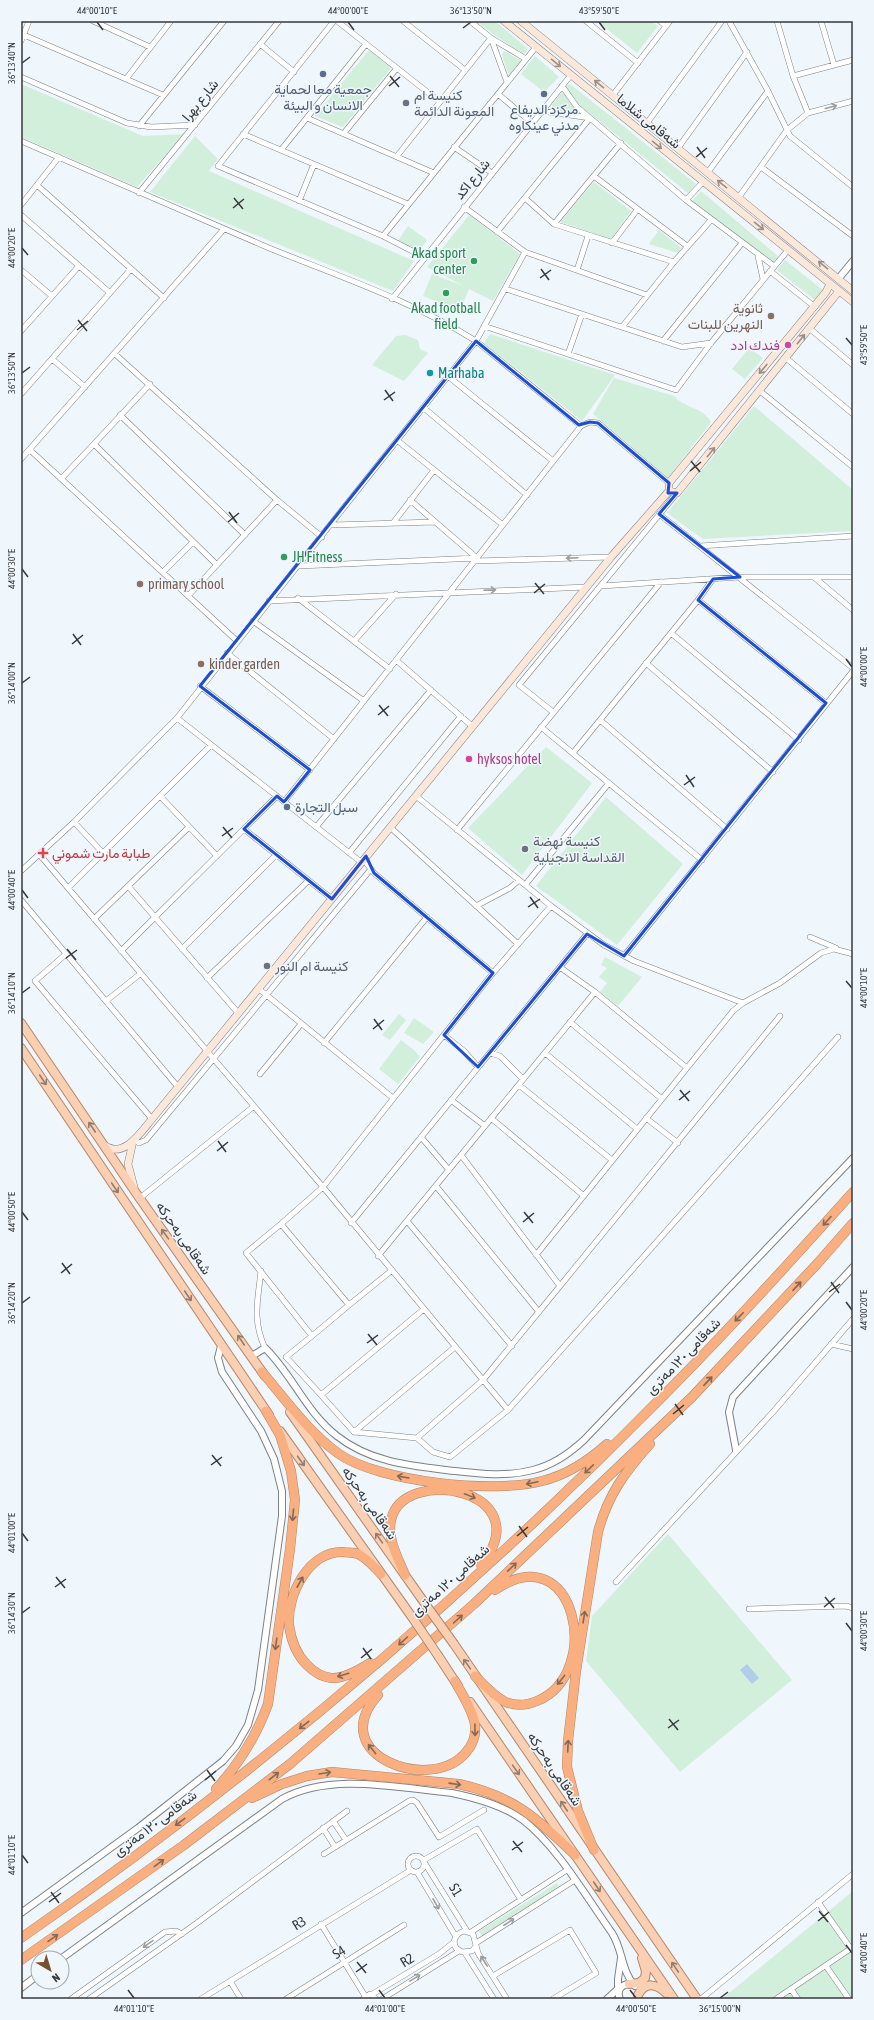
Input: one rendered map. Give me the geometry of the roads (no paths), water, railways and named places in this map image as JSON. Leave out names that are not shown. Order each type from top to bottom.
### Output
[{"type":"highway","name":"شەقامی ١٢٠ مەتری","points":[[21,1938],[194,1812],[316,1715],[391,1652],[464,1587],[592,1467],[658,1402],[761,1294],[853,1192]]},
{"type":"highway","points":[[594,1850],[580,1817],[567,1767],[568,1741],[576,1671],[598,1532],[603,1512],[619,1482],[692,1397],[817,1264],[853,1223]]},
{"type":"highway","points":[[262,1372],[312,1431],[340,1454],[361,1466],[382,1473],[406,1478],[489,1487],[513,1487],[527,1485],[549,1479],[575,1468],[600,1450],[658,1402]]},
{"type":"highway","points":[[21,1960],[177,1850],[290,1764],[407,1664],[474,1604],[692,1397]]},
{"type":"highway","points":[[194,1812],[224,1780],[248,1749],[260,1728],[268,1704],[290,1549],[295,1500],[291,1471],[280,1435],[266,1411]]},
{"type":"highway","points":[[405,1575],[391,1539],[391,1519],[396,1510],[403,1501],[415,1494],[441,1489],[455,1491],[477,1499],[484,1504],[492,1514],[497,1529],[494,1548],[464,1587]]},
{"type":"highway","points":[[381,1574],[357,1554],[332,1552],[316,1560],[295,1591],[290,1608],[289,1623],[294,1647],[302,1660],[310,1669],[330,1678],[341,1677],[360,1669],[391,1652]]},
{"type":"highway","points":[[474,1604],[506,1583],[523,1577],[541,1578],[558,1587],[564,1596],[571,1613],[574,1637],[570,1666],[564,1678],[545,1698],[528,1705],[512,1705],[499,1699],[475,1676]]},
{"type":"highway","points":[[407,1664],[371,1703],[364,1718],[364,1730],[367,1743],[376,1755],[389,1762],[410,1768],[430,1769],[450,1765],[465,1754],[475,1737],[475,1725],[469,1708],[455,1681]]},
{"type":"highway","points":[[225,1814],[260,1794],[282,1784],[307,1776],[332,1772],[443,1782],[479,1789],[512,1802],[532,1815],[575,1855]]},
{"type":"main road","name":"شەقامی شلاما","points":[[504,21],[853,302]]},
{"type":"main road","name":"شەقامی شلاما","points":[[521,21],[839,278],[853,291]]},
{"type":"main road","points":[[618,113],[625,112],[625,105]]},
{"type":"main road","points":[[630,122],[628,119],[629,115],[636,114]]},
{"type":"main road","points":[[104,1144],[113,1150],[120,1149],[134,1139],[152,1119],[260,989],[362,861],[586,587],[669,491],[669,483],[815,307],[830,284]]},
{"type":"main road","points":[[669,491],[677,493],[839,291]]},
{"type":"main road","points":[[826,292],[833,299]]},
{"type":"main road","name":"شەقامی بەحرکە","points":[[21,1023],[138,1196],[454,1644],[697,1999]]},
{"type":"main road","name":"شەقامی بەحرکە","points":[[21,1048],[221,1346],[412,1617],[673,1999]]},
{"type":"main road","points":[[134,1139],[128,1164],[138,1196]]},
{"type":"main road","points":[[625,1989],[642,1982],[646,1975],[640,1950]]},
{"type":"main road","points":[[637,1997],[644,1987],[653,1985],[661,1988],[673,1999]]},
{"type":"street","points":[[21,41],[29,21]]},
{"type":"street","points":[[93,21],[150,47]]},
{"type":"street","points":[[126,79],[171,21]]},
{"type":"street","points":[[139,126],[224,21]]},
{"type":"street","points":[[424,257],[383,236],[218,166],[335,21],[440,102]]},
{"type":"street","points":[[403,21],[465,70]]},
{"type":"street","points":[[470,21],[491,38],[526,59]]},
{"type":"street","points":[[586,21],[638,63]]},
{"type":"street","points":[[660,21],[666,26]]},
{"type":"street","points":[[613,95],[670,21]]},
{"type":"street","points":[[647,123],[722,21]]},
{"type":"street","points":[[729,21],[768,91],[790,136],[853,187]]},
{"type":"street","points":[[777,21],[793,76],[808,113]]},
{"type":"street","points":[[821,21],[834,66]]},
{"type":"street","name":"شارع بهرا","points":[[139,193],[278,22]]},
{"type":"street","points":[[24,35],[163,95]]},
{"type":"street","points":[[397,156],[491,38]]},
{"type":"street","points":[[491,38],[507,82]]},
{"type":"street","points":[[260,44],[294,72]]},
{"type":"street","points":[[281,150],[366,44]]},
{"type":"street","points":[[383,236],[536,47]]},
{"type":"street","points":[[678,148],[747,52]]},
{"type":"street","points":[[793,76],[853,60]]},
{"type":"street","points":[[344,133],[397,68]]},
{"type":"street","name":"شارع اكد","points":[[392,299],[424,257],[571,75]]},
{"type":"street","points":[[21,77],[127,123],[151,128],[195,125]]},
{"type":"street","points":[[562,86],[577,107],[686,200],[758,256],[815,307]]},
{"type":"street","points":[[708,172],[768,91]]},
{"type":"street","points":[[498,94],[532,123]]},
{"type":"street","points":[[739,197],[787,130],[808,113],[853,101]]},
{"type":"street","points":[[542,111],[590,118]]},
{"type":"street","points":[[307,118],[434,173]]},
{"type":"street","points":[[497,232],[590,118]]},
{"type":"street","points":[[243,134],[408,204]]},
{"type":"street","points":[[21,141],[139,193],[392,299],[458,330],[476,342],[581,426]]},
{"type":"street","points":[[554,224],[595,177],[621,144]]},
{"type":"street","points":[[454,147],[492,173]]},
{"type":"street","points":[[21,205],[38,186],[59,157]]},
{"type":"street","points":[[299,201],[314,164]]},
{"type":"street","points":[[761,167],[853,236]]},
{"type":"street","points":[[595,177],[637,210],[687,246]]},
{"type":"street","points":[[686,200],[703,182]]},
{"type":"street","points":[[38,186],[164,298]]},
{"type":"street","points":[[525,198],[554,224],[612,244],[674,262]]},
{"type":"street","points":[[464,207],[525,252],[647,295]]},
{"type":"street","points":[[612,244],[637,210]]},
{"type":"street","points":[[21,215],[110,293]]},
{"type":"street","points":[[622,327],[687,246],[711,220]]},
{"type":"street","points":[[21,459],[224,229]]},
{"type":"street","points":[[577,270],[588,236]]},
{"type":"street","points":[[663,341],[742,243]]},
{"type":"street","points":[[484,326],[676,390],[711,343],[788,250]]},
{"type":"street","points":[[21,871],[74,822],[177,718],[200,686],[332,525],[476,342],[525,252]]},
{"type":"street","points":[[758,256],[763,279]]},
{"type":"street","points":[[839,278],[853,261]]},
{"type":"street","points":[[21,331],[79,266]]},
{"type":"street","points":[[21,394],[131,269]]},
{"type":"street","points":[[21,270],[52,296]]},
{"type":"street","points":[[506,289],[682,347],[711,343]]},
{"type":"street","points":[[568,354],[582,314]]},
{"type":"street","points":[[809,328],[853,365]]},
{"type":"street","points":[[115,354],[277,500],[322,537]]},
{"type":"street","points":[[786,358],[853,414]]},
{"type":"street","points":[[52,359],[85,387]]},
{"type":"street","points":[[449,377],[553,461]]},
{"type":"street","points":[[62,478],[150,384]]},
{"type":"street","points":[[760,391],[853,467]]},
{"type":"street","points":[[424,408],[527,495]]},
{"type":"street","points":[[120,416],[245,535]]},
{"type":"street","points":[[284,802],[581,426],[590,422],[598,423],[669,483]]},
{"type":"street","points":[[398,441],[503,525]]},
{"type":"street","points":[[94,444],[217,564]]},
{"type":"street","points":[[30,450],[237,641]]},
{"type":"street","points":[[394,523],[434,470]]},
{"type":"street","points":[[553,712],[519,685],[677,493]]},
{"type":"street","points":[[188,596],[277,500]]},
{"type":"street","points":[[410,500],[476,560]]},
{"type":"street","points":[[659,514],[853,668]]},
{"type":"street","points":[[332,525],[435,522]]},
{"type":"street","points":[[700,546],[853,536]]},
{"type":"street","points":[[163,572],[193,542]]},
{"type":"street","points":[[299,566],[611,557]]},
{"type":"street","points":[[601,586],[740,577],[815,578],[852,576]]},
{"type":"street","points":[[815,578],[853,610]]},
{"type":"street","points":[[573,753],[698,600],[713,579]]},
{"type":"street","points":[[457,830],[660,582]]},
{"type":"street","points":[[269,601],[298,598],[586,587]]},
{"type":"street","points":[[354,641],[396,594]]},
{"type":"street","points":[[298,598],[390,669]]},
{"type":"street","points":[[698,600],[826,703]]},
{"type":"street","points":[[253,622],[364,701]]},
{"type":"street","points":[[671,633],[799,740]]},
{"type":"street","points":[[227,653],[334,739]]},
{"type":"street","points":[[396,660],[472,726]]},
{"type":"street","points":[[646,663],[773,772]]},
{"type":"street","points":[[624,956],[853,671]]},
{"type":"street","points":[[200,686],[310,770]]},
{"type":"street","points":[[316,827],[432,690]]},
{"type":"street","points":[[349,853],[461,716]]},
{"type":"street","points":[[177,718],[349,853],[362,861],[494,973]]},
{"type":"street","points":[[600,720],[727,829]]},
{"type":"street","points":[[541,727],[702,860]]},
{"type":"street","points":[[68,888],[211,745]]},
{"type":"street","points":[[525,884],[609,783]]},
{"type":"street","points":[[160,796],[217,856]]},
{"type":"street","points":[[121,951],[277,796]]},
{"type":"street","points":[[416,796],[587,934],[624,956],[743,1003]]},
{"type":"street","points":[[74,822],[103,853]]},
{"type":"street","points":[[94,919],[189,827]]},
{"type":"street","points":[[390,827],[518,944]]},
{"type":"street","points":[[244,829],[332,899]]},
{"type":"street","points":[[39,854],[322,1187],[508,1410]]},
{"type":"street","points":[[182,949],[276,855]]},
{"type":"street","points":[[134,1139],[139,1143],[146,1140],[214,1060],[371,869]]},
{"type":"street","points":[[207,978],[308,880]]},
{"type":"street","points":[[476,906],[510,888],[519,880]]},
{"type":"street","points":[[128,886],[238,1014]]},
{"type":"street","points":[[21,900],[178,1087]]},
{"type":"street","points":[[312,1336],[246,1252],[282,1224],[322,1187],[494,973],[551,906]]},
{"type":"street","points":[[324,1043],[427,917]]},
{"type":"street","points":[[351,1223],[561,968],[587,934]]},
{"type":"street","points":[[810,937],[853,954]]},
{"type":"street","points":[[536,1255],[729,1015],[743,1003],[780,983],[821,953],[829,949],[838,949]]},
{"type":"street","points":[[66,954],[35,981],[152,1119]]},
{"type":"street","points":[[561,968],[595,992],[687,1068]]},
{"type":"street","points":[[106,1002],[140,974]]},
{"type":"street","points":[[260,989],[393,1098]]},
{"type":"street","points":[[378,1256],[595,992]]},
{"type":"street","points":[[417,1438],[483,1380],[678,1143],[780,1016]]},
{"type":"street","points":[[570,1022],[662,1099]]},
{"type":"street","points":[[260,1074],[301,1024]]},
{"type":"street","points":[[444,1035],[464,1051],[478,1067]]},
{"type":"street","points":[[391,1271],[286,1357],[354,1432],[417,1438],[433,1452],[450,1456],[508,1410],[838,1037]]},
{"type":"street","points":[[490,1053],[500,1056],[523,1080]]},
{"type":"street","points":[[545,1053],[637,1129]]},
{"type":"street","points":[[519,1085],[612,1160]]},
{"type":"street","points":[[451,1100],[484,1126]]},
{"type":"street","points":[[138,1196],[253,1107]]},
{"type":"street","points":[[491,1118],[584,1196]]},
{"type":"street","points":[[646,1118],[678,1143]]},
{"type":"street","points":[[421,1137],[448,1170]]},
{"type":"street","points":[[461,1155],[560,1286]]},
{"type":"street","points":[[261,1271],[256,1301],[256,1314],[258,1327],[265,1348],[323,1424],[346,1442],[364,1452],[399,1464],[476,1473],[513,1474],[538,1469],[564,1457],[584,1440],[853,1158]]},
{"type":"street","points":[[436,1186],[539,1312]]},
{"type":"street","points":[[407,1221],[512,1346]]},
{"type":"street","points":[[282,1224],[349,1305]]},
{"type":"street","points":[[736,1450],[729,1412],[733,1397],[853,1266]]},
{"type":"street","points":[[320,1395],[424,1309]]},
{"type":"street","points":[[616,1582],[736,1450],[773,1412],[853,1319]]},
{"type":"street","points":[[832,1344],[853,1349]]},
{"type":"street","points":[[21,1913],[132,1833],[212,1771],[236,1746],[252,1715],[258,1690],[281,1524],[282,1491],[271,1450],[261,1431],[222,1372],[218,1358],[221,1346]]},
{"type":"street","points":[[354,1432],[455,1347]]},
{"type":"street","points":[[252,1356],[265,1348]]},
{"type":"street","points":[[749,1609],[846,1606],[853,1608]]},
{"type":"street","points":[[70,1952],[272,1805],[291,1794],[312,1786],[357,1784],[469,1796],[496,1806],[522,1820],[550,1848],[575,1880],[616,1938],[626,1975],[625,1989]]},
{"type":"street","points":[[324,1854],[409,1801],[413,1800],[417,1803],[439,1837],[484,1810]]},
{"type":"street","points":[[89,1999],[182,1934],[347,1811]]},
{"type":"street","points":[[333,1821],[346,1840]]},
{"type":"street","points":[[323,1828],[335,1847]]},
{"type":"street","points":[[424,1861],[477,1829],[521,1900]]},
{"type":"street","points":[[419,1856],[424,1861],[424,1867],[417,1872],[411,1870],[408,1862],[411,1857],[419,1856]]},
{"type":"street","name":"S1","points":[[424,1861],[469,1932]]},
{"type":"street","name":"R3","points":[[200,1999],[411,1870]]},
{"type":"street","points":[[567,1870],[469,1932],[460,1932],[455,1939],[459,1951],[465,1953],[472,1951],[476,1944],[575,1880]]},
{"type":"street","name":"S1","points":[[417,1872],[455,1939]]},
{"type":"street","points":[[701,1999],[853,1874]]},
{"type":"street","points":[[776,1999],[852,1948],[818,1902]]},
{"type":"street","points":[[321,1924],[366,1996],[376,1999]]},
{"type":"street","name":"S4","points":[[286,1999],[404,1925]]},
{"type":"street","points":[[493,1976],[570,1930],[596,1973],[553,1999]]},
{"type":"street","points":[[71,1999],[165,1932],[176,1931],[182,1934]]},
{"type":"street","points":[[469,1932],[475,1937],[476,1944],[507,1999]]},
{"type":"street","name":"R2","points":[[366,1996],[439,1954],[455,1939]]},
{"type":"street","name":"R2","points":[[382,1999],[459,1951]]},
{"type":"street","points":[[465,1953],[494,1999]]},
{"type":"street","points":[[609,1997],[618,1979],[621,1955]]},
{"type":"street","points":[[826,1966],[849,1999],[853,1996]]},
{"type":"street","points":[[618,1979],[625,1989],[637,1997]]},
{"type":"street","points":[[230,1981],[241,1999]]},
{"type":"street","points":[[21,1988],[30,1982]]},
{"type":"street","points":[[609,1997],[625,1989]]},
{"type":"street","points":[[791,1989],[798,1999]]},
{"type":"water","points":[[747,1664],[759,1678],[752,1684],[740,1670]]},
{"type":"place","name":"جمعية معا لحماية الانسان و البيئة","points":[[323,74]]},
{"type":"place","name":"مرکزد الدیفاع مدني عينكاوه","points":[[544,94]]},
{"type":"place","name":"كنيسة ام المعونة الدائمة","points":[[406,103]]},
{"type":"place","name":"Akad sport center","points":[[474,261]]},
{"type":"place","name":"Akad football field","points":[[446,293]]},
{"type":"place","name":"ثانوية النهرين للبنات","points":[[771,316]]},
{"type":"place","name":"فندك ادد","points":[[788,345]]},
{"type":"place","name":"Marhaba","points":[[430,373]]},
{"type":"place","name":"JH Fitness","points":[[284,557]]},
{"type":"place","name":"primary school","points":[[140,584]]},
{"type":"place","name":"kinder garden","points":[[201,664]]},
{"type":"place","name":"hyksos hotel","points":[[469,759]]},
{"type":"place","name":"سبل التجارة","points":[[287,807]]},
{"type":"place","name":"كنيسة نهضة القداسة الانجيلية","points":[[525,849]]},
{"type":"place","name":"طبابة مارت شموني","points":[[43,853]]},
{"type":"place","name":"كنيسة ام النور","points":[[267,966]]}]
